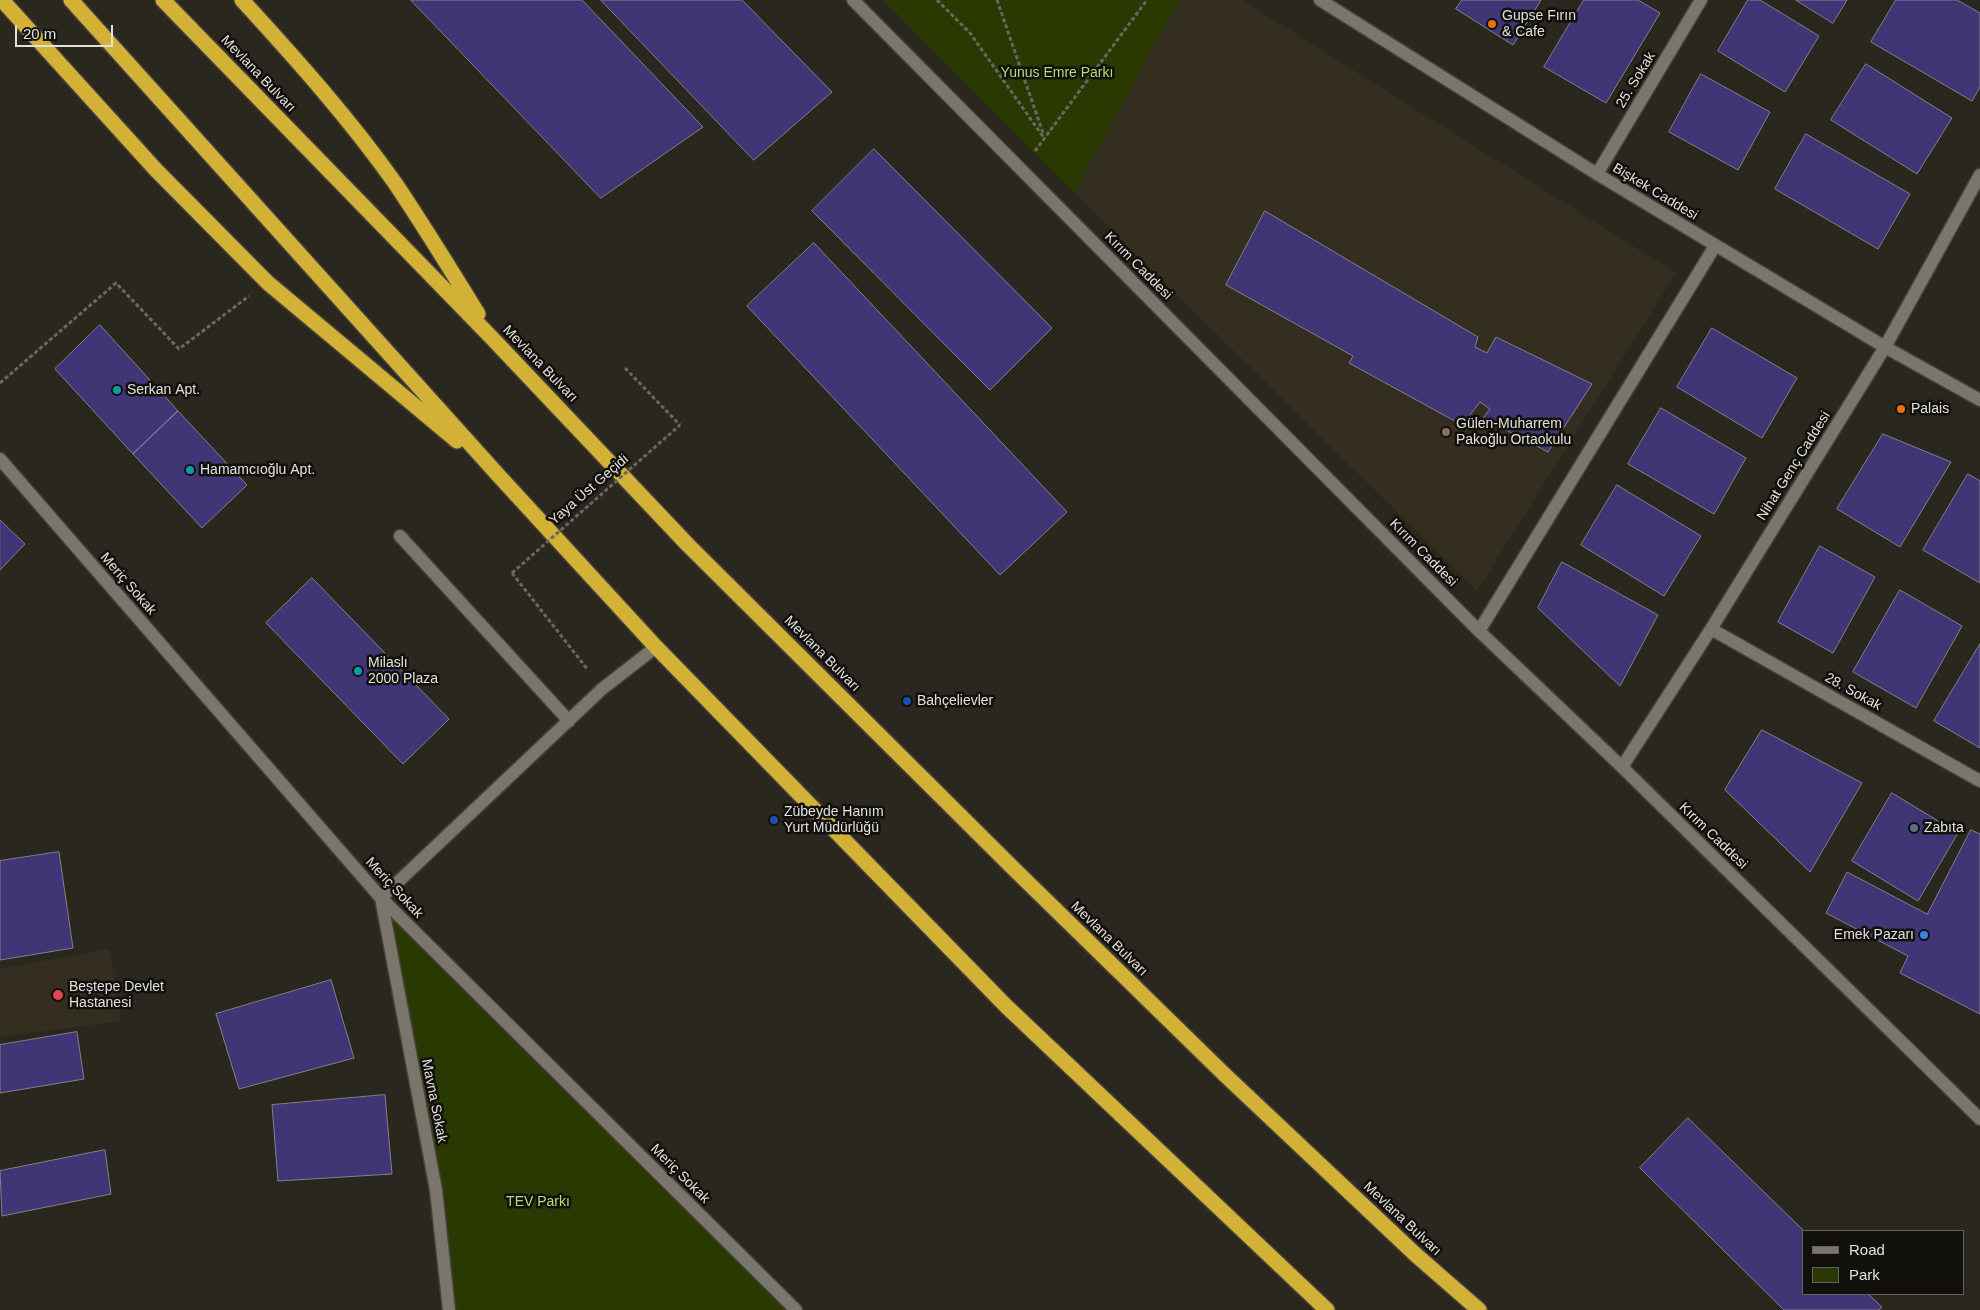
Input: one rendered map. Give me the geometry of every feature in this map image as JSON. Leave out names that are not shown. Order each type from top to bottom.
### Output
[{"type":"highway","points":[[2,0],[150,164],[268,283],[498,476]]},
{"type":"highway","points":[[71,0],[498,476],[656,647],[1006,1006],[1327,1310]]},
{"type":"highway","name":"Mevlana Bulvarı","points":[[163,0],[491,337],[695,552],[1014,869],[1225,1075],[1416,1255],[1479,1310]]},
{"type":"highway","points":[[242,0],[296,60],[394,182],[437,247],[491,337]]},
{"type":"street","name":"Kırım Caddesi","points":[[853,0],[1479,631],[1622,767],[1980,1119]]},
{"type":"street","name":"Bişkek Caddesi","points":[[1320,0],[1715,246],[1885,347],[1980,400]]},
{"type":"street","name":"25. Sokak","points":[[1597,174],[1701,0]]},
{"type":"street","name":"Nihat Genç Caddesi","points":[[1622,767],[1711,629],[1885,347],[1980,175]]},
{"type":"street","points":[[1479,631],[1715,246]]},
{"type":"street","name":"Meriç Sokak","points":[[0,459],[381,898],[796,1310]]},
{"type":"street","points":[[400,536],[569,721]]},
{"type":"street","name":"28. Sokak","points":[[1711,629],[1980,781]]},
{"type":"street","points":[[381,898],[602,689],[656,647]]},
{"type":"street","name":"Mavna Sokak","points":[[381,898],[436,1190],[450,1310]]},
{"type":"path","points":[[937,0],[970,33],[1044,138]]},
{"type":"path","points":[[997,0],[1044,138]]},
{"type":"path","points":[[1020,169],[1147,0]]},
{"type":"path","points":[[0,383],[116,283],[179,349],[268,283]]},
{"type":"path","name":"Yaya Üst Geçidi","points":[[602,689],[512,572],[680,425],[625,368]]},
{"type":"shaded area","name":"Gülen-Muharrem Pakoğlu Ortaokulu","points":[[1179,0],[1242,0],[1676,273],[1477,591],[1074,193]]},
{"type":"shaded area","name":"Beştepe Devlet Hastanesi","points":[[109,949],[121,1021],[0,1037],[0,969]]},
{"type":"green space","name":"Yunus Emre Parkı","points":[[883,0],[1179,0],[1074,193]]},
{"type":"green space","name":"TEV Parkı","points":[[381,898],[805,1310],[447,1310]]},
{"type":"building","points":[[411,0],[582,0],[703,127],[601,198]]},
{"type":"building","points":[[601,0],[742,0],[832,92],[754,160]]},
{"type":"building","points":[[1462,0],[1541,0],[1513,45],[1456,9]]},
{"type":"building","points":[[1584,0],[1638,0],[1660,13],[1606,103],[1544,67]]},
{"type":"building","points":[[1748,0],[1760,0],[1819,36],[1785,92],[1718,51]]},
{"type":"building","points":[[1796,0],[1847,0],[1833,23]]},
{"type":"building","points":[[1896,0],[1957,0],[1980,13],[1980,87],[1972,101],[1871,42]]},
{"type":"building","points":[[1866,64],[1952,118],[1917,174],[1831,120]]},
{"type":"building","points":[[1701,74],[1770,112],[1738,170],[1669,132]]},
{"type":"building","points":[[1806,134],[1910,194],[1878,249],[1775,189]]},
{"type":"building","points":[[874,149],[1052,328],[990,390],[812,211]]},
{"type":"building","points":[[1265,211],[1478,337],[1475,347],[1487,353],[1496,337],[1592,384],[1548,452],[1483,418],[1490,409],[1480,402],[1462,425],[1349,363],[1353,356],[1226,285]]},
{"type":"building","points":[[814,243],[1067,512],[1000,575],[747,306]]},
{"type":"building","name":"Serkan Apt.","points":[[100,325],[178,411],[133,454],[55,369]]},
{"type":"building","points":[[1712,328],[1797,378],[1762,438],[1677,387]]},
{"type":"building","points":[[1661,408],[1746,458],[1714,514],[1628,464]]},
{"type":"building","name":"Hamamcıoğlu Apt.","points":[[178,411],[247,485],[202,528],[133,454]]},
{"type":"building","points":[[1883,434],[1951,462],[1900,547],[1837,509]]},
{"type":"building","points":[[1968,474],[1980,481],[1980,583],[1923,550]]},
{"type":"building","points":[[1617,485],[1701,536],[1664,596],[1581,545]]},
{"type":"building","points":[[0,520],[25,544],[0,570]]},
{"type":"building","points":[[1820,546],[1875,577],[1833,653],[1778,622]]},
{"type":"building","points":[[1562,562],[1658,615],[1620,686],[1538,608]]},
{"type":"building","name":"Milaslı 2000 Plaza","points":[[312,578],[449,719],[403,764],[266,623]]},
{"type":"building","points":[[1900,590],[1962,626],[1916,708],[1853,672]]},
{"type":"building","points":[[1980,644],[1980,748],[1934,721]]},
{"type":"building","points":[[1762,730],[1862,783],[1810,872],[1725,790]]},
{"type":"building","points":[[1892,793],[1958,833],[1918,901],[1852,861]]},
{"type":"building","name":"Emek Pazarı","points":[[1971,830],[1980,834],[1980,1014],[1900,973],[1908,956],[1826,913],[1847,872],[1927,914]]},
{"type":"building","points":[[59,852],[73,948],[0,960],[0,861]]},
{"type":"building","points":[[331,980],[354,1058],[239,1089],[216,1014]]},
{"type":"building","points":[[77,1032],[84,1079],[0,1093],[0,1045]]},
{"type":"building","points":[[385,1095],[392,1174],[278,1181],[272,1105]]},
{"type":"building","points":[[1688,1118],[1803,1230],[1802,1295],[1869,1295],[1882,1307],[1879,1310],[1784,1310],[1640,1168]]},
{"type":"building","points":[[105,1150],[111,1194],[2,1216],[0,1171]]},
{"type":"place","name":"Gupse Fırın & Cafe","points":[[1492,24]]},
{"type":"place","name":"Serkan Apt.","points":[[117,390]]},
{"type":"place","name":"Palais","points":[[1901,409]]},
{"type":"place","name":"Gülen-Muharrem Pakoğlu Ortaokulu","points":[[1446,432]]},
{"type":"place","name":"Hamamcıoğlu Apt.","points":[[190,470]]},
{"type":"place","name":"Milaslı 2000 Plaza","points":[[358,671]]},
{"type":"place","name":"Bahçelievler","points":[[907,701]]},
{"type":"place","name":"Zübeyde Hanım Yurt Müdürlüğü","points":[[774,820]]},
{"type":"place","name":"Zabıta","points":[[1914,828]]},
{"type":"place","name":"Emek Pazarı","points":[[1924,935]]},
{"type":"place","name":"Beştepe Devlet Hastanesi","points":[[58,995]]}]
